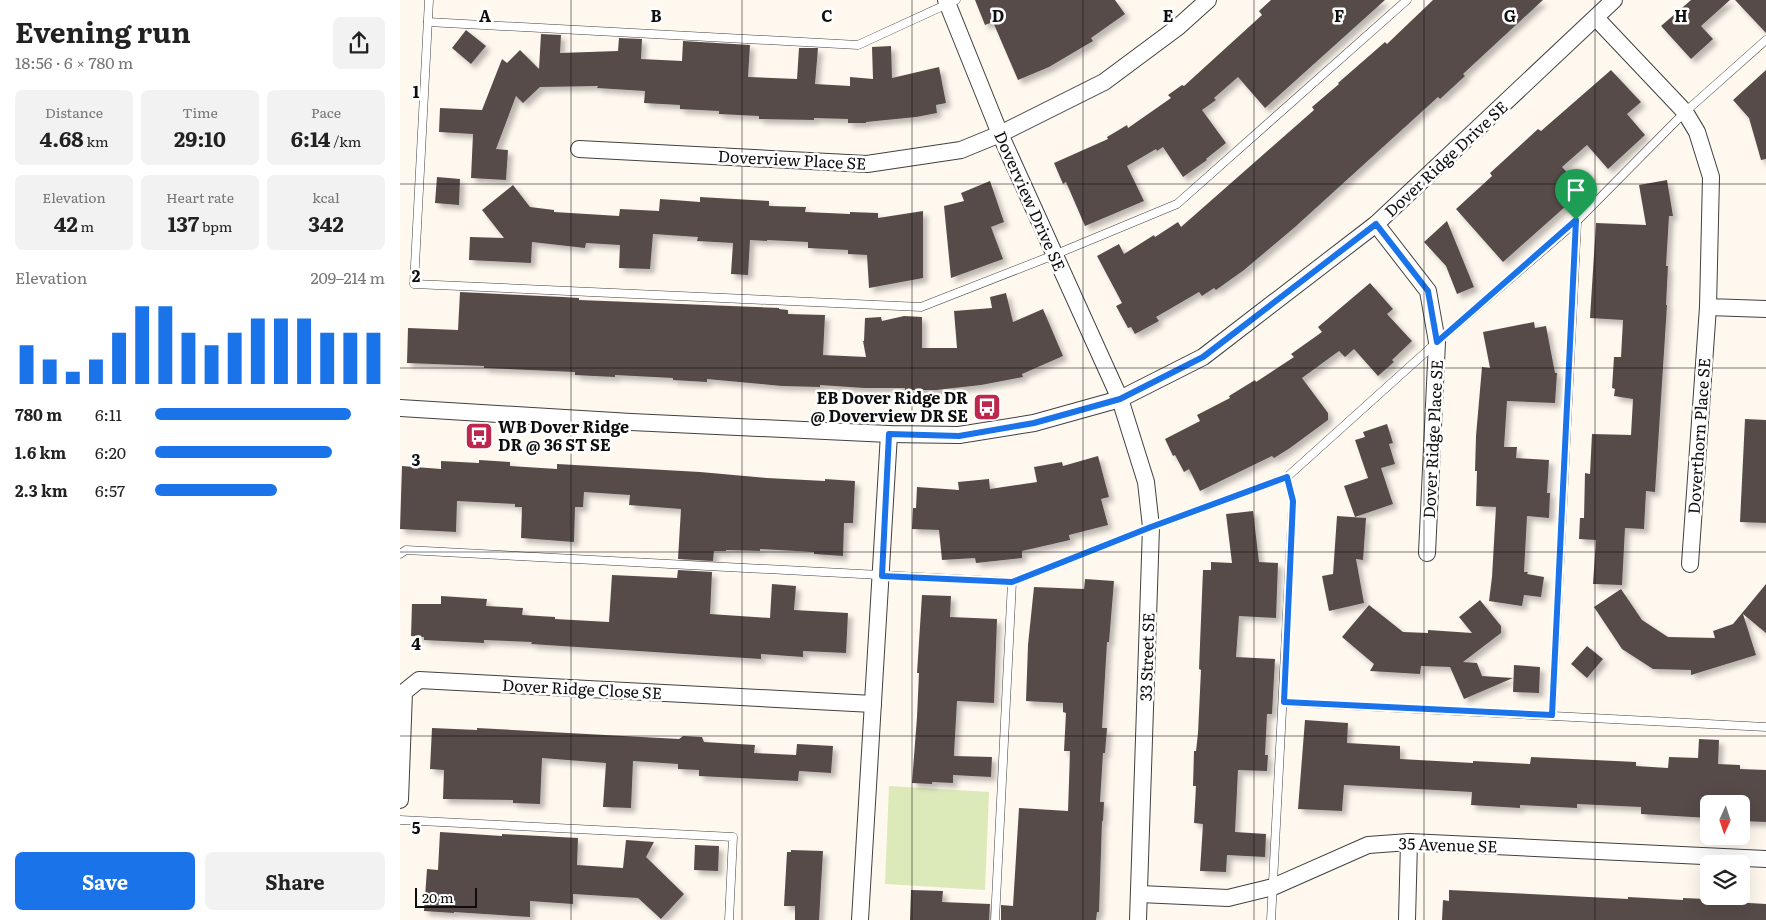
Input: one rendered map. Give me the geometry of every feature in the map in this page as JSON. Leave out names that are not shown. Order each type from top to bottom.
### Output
[{"type":"street","name":"Doverview Place SE","points":[[579,148],[868,164],[961,150],[1000,134],[1104,82],[1178,27],[1208,0]]},
{"type":"street","name":"Dover Ridge Drive SE","points":[[400,408],[631,422],[959,436],[1034,423],[1120,399],[1203,357],[1376,224],[1614,0]]},
{"type":"street","name":"Doverview Drive SE","points":[[949,1],[1000,134],[1120,399]]},
{"type":"street","name":"Doverthorn Place SE","points":[[1596,18],[1684,112],[1697,132],[1711,177],[1708,307],[1690,564]]},
{"type":"street","name":"Dover Ridge Place SE","points":[[1376,224],[1428,291],[1437,342],[1427,553]]},
{"type":"street","points":[[1708,307],[1766,309]]},
{"type":"street","name":"33 Street SE","points":[[1120,399],[1146,482],[1151,527],[1138,920]]},
{"type":"street","points":[[860,920],[889,434]]},
{"type":"street","name":"Dover Ridge Close SE","points":[[400,800],[402,688],[418,680],[873,704]]},
{"type":"street","points":[[1407,920],[1409,842]]},
{"type":"street","name":"35 Avenue SE","points":[[1140,894],[1228,898],[1273,887],[1368,845],[1409,842],[1766,859]]},
{"type":"lane","points":[[429,0],[414,284],[921,306],[1054,255],[1177,204],[1407,0]]},
{"type":"lane","points":[[428,22],[858,45],[949,1]]},
{"type":"lane","points":[[400,554],[406,550],[1012,582],[1151,527],[1287,477],[1576,220],[1684,112],[1766,40]]},
{"type":"lane","points":[[1552,715],[1576,220]]},
{"type":"lane","points":[[1271,920],[1284,702],[1293,501],[1287,477]]},
{"type":"lane","points":[[995,920],[1012,582]]},
{"type":"lane","points":[[1284,702],[1766,727]]},
{"type":"lane","points":[[400,820],[733,837],[729,920]]},
{"type":"green space","points":[[889,786],[989,792],[985,890],[885,884]]},
{"type":"building","points":[[975,0],[1115,0],[1125,14],[1091,38],[1093,41],[1049,67],[1018,80],[993,22],[985,25]]},
{"type":"building","points":[[1271,0],[1385,0],[1265,108],[1238,77],[1214,98],[1216,100],[1202,110],[1226,143],[1207,160],[1183,177],[1163,147],[1127,166],[1144,201],[1085,226],[1066,182],[1063,184],[1054,163],[1108,139],[1107,137],[1127,125],[1128,128],[1171,98],[1168,95],[1182,85],[1184,86],[1262,15],[1259,11]]},
{"type":"building","points":[[1433,0],[1543,0],[1463,74],[1465,76],[1440,99],[1438,97],[1295,227],[1244,270],[1216,290],[1214,288],[1202,296],[1199,292],[1156,317],[1159,321],[1135,334],[1131,327],[1128,328],[1116,306],[1122,303],[1097,256],[1119,244],[1124,254],[1178,222],[1181,227],[1314,110],[1312,107],[1385,42],[1387,44]]},
{"type":"building","points":[[1691,0],[1730,0],[1701,26],[1713,39],[1691,59],[1661,26]]},
{"type":"building","points":[[1735,0],[1766,0],[1766,33]]},
{"type":"building","points":[[466,30],[486,46],[471,64],[452,48]]},
{"type":"building","points":[[541,34],[561,35],[560,53],[618,51],[619,38],[642,39],[641,59],[682,61],[683,41],[750,45],[748,77],[797,79],[799,48],[818,48],[815,84],[850,86],[850,77],[873,79],[872,47],[891,46],[892,78],[939,67],[946,103],[936,105],[937,113],[866,123],[848,123],[848,119],[759,119],[759,116],[719,114],[719,111],[680,109],[680,105],[644,103],[645,91],[597,88],[598,86],[540,87],[523,103],[516,96],[496,149],[508,150],[506,180],[471,178],[473,134],[439,132],[440,108],[482,110],[502,59],[507,63],[520,50],[539,69]]},
{"type":"building","points":[[1611,70],[1641,102],[1627,114],[1645,135],[1608,169],[1587,145],[1562,167],[1584,190],[1503,262],[1456,209],[1492,176],[1490,173],[1538,129],[1541,131]]},
{"type":"building","points":[[1766,70],[1766,159],[1761,160],[1749,118],[1733,100]]},
{"type":"building","points":[[437,177],[460,179],[459,205],[435,203]]},
{"type":"building","points":[[1667,180],[1673,216],[1669,216],[1666,266],[1668,266],[1667,305],[1655,492],[1646,491],[1644,529],[1625,528],[1622,585],[1593,584],[1596,540],[1579,539],[1580,518],[1584,518],[1585,473],[1590,474],[1592,434],[1631,435],[1633,399],[1614,396],[1615,389],[1612,388],[1614,357],[1621,357],[1623,320],[1590,318],[1596,223],[1646,225],[1639,185]]},
{"type":"building","points":[[990,181],[1004,222],[991,227],[1003,259],[951,278],[944,206],[964,201],[961,193]]},
{"type":"building","points":[[513,185],[530,207],[554,210],[554,212],[619,216],[620,209],[659,211],[660,199],[700,202],[700,197],[769,201],[769,206],[806,207],[805,212],[878,213],[878,218],[923,211],[923,278],[869,288],[867,255],[848,254],[848,250],[808,248],[808,242],[767,240],[750,240],[748,275],[731,274],[733,243],[697,241],[698,237],[653,234],[650,269],[619,268],[620,245],[586,243],[585,248],[532,242],[531,263],[469,260],[470,237],[504,238],[482,210]]},
{"type":"building","points":[[1447,221],[1474,287],[1457,294],[1446,266],[1424,242]]},
{"type":"building","points":[[1370,283],[1393,309],[1387,314],[1412,341],[1392,360],[1394,362],[1378,376],[1354,349],[1345,357],[1339,351],[1302,378],[1328,413],[1328,420],[1274,458],[1272,456],[1200,491],[1189,469],[1184,472],[1175,455],[1173,456],[1165,439],[1200,421],[1197,415],[1230,398],[1229,396],[1255,380],[1256,382],[1294,357],[1291,354],[1322,332],[1318,327]]},
{"type":"building","points":[[460,292],[579,298],[579,300],[779,308],[788,310],[788,314],[825,315],[823,355],[866,357],[863,341],[865,318],[881,317],[882,321],[904,316],[922,317],[922,348],[957,348],[954,311],[992,308],[990,297],[1006,293],[1013,322],[1043,309],[1063,356],[1022,374],[1023,377],[981,385],[936,390],[820,385],[820,387],[782,386],[707,379],[707,382],[673,380],[673,378],[575,375],[575,372],[407,363],[408,328],[458,330]]},
{"type":"building","points":[[1534,322],[1535,328],[1546,326],[1555,373],[1557,373],[1555,403],[1507,401],[1504,447],[1517,447],[1516,458],[1549,460],[1547,493],[1550,493],[1549,518],[1527,516],[1524,572],[1544,577],[1541,597],[1524,595],[1522,606],[1489,601],[1496,507],[1476,506],[1476,436],[1482,367],[1490,368],[1483,332]]},
{"type":"building","points":[[1745,419],[1766,420],[1766,523],[1740,522]]},
{"type":"building","points":[[1387,424],[1393,443],[1389,444],[1395,464],[1381,468],[1393,504],[1355,517],[1344,486],[1368,478],[1355,440],[1365,437],[1363,432]]},
{"type":"building","points":[[1098,456],[1109,497],[1101,499],[1108,525],[1069,535],[1070,540],[1022,551],[1022,558],[976,563],[975,558],[942,560],[939,530],[912,529],[917,487],[959,490],[958,482],[989,479],[990,489],[1037,482],[1034,467],[1062,462],[1063,466]]},
{"type":"building","points":[[479,460],[510,462],[510,466],[557,469],[557,464],[700,472],[767,478],[855,481],[853,523],[844,523],[843,556],[814,554],[814,552],[760,549],[760,551],[726,550],[714,551],[713,561],[678,559],[681,509],[629,505],[630,495],[584,492],[583,507],[575,507],[574,542],[521,538],[522,507],[515,507],[515,504],[457,501],[456,532],[400,529],[402,466],[441,469],[441,461],[479,463]]},
{"type":"building","points":[[1253,511],[1259,562],[1278,563],[1276,618],[1239,616],[1236,657],[1275,659],[1272,714],[1267,714],[1265,755],[1268,755],[1267,771],[1238,770],[1235,832],[1266,834],[1265,857],[1227,855],[1226,872],[1200,871],[1203,824],[1194,823],[1196,786],[1193,786],[1201,670],[1199,669],[1203,570],[1211,570],[1211,562],[1232,563],[1226,514]]},
{"type":"building","points":[[1337,516],[1366,518],[1363,560],[1356,559],[1364,603],[1329,611],[1322,576],[1333,574]]},
{"type":"building","points":[[678,570],[712,572],[710,614],[770,618],[772,584],[796,586],[794,610],[848,613],[846,653],[803,651],[803,657],[761,654],[761,659],[531,644],[532,642],[484,640],[484,643],[424,640],[424,637],[411,636],[412,604],[441,604],[441,596],[487,599],[486,606],[523,608],[522,615],[609,622],[612,575],[677,578]]},
{"type":"building","points":[[1085,579],[1114,581],[1109,642],[1107,642],[1102,728],[1107,728],[1105,753],[1103,753],[1100,802],[1104,802],[1099,912],[1097,912],[1096,920],[1001,920],[1001,905],[1013,906],[1019,808],[1068,811],[1070,751],[1064,751],[1066,713],[1063,712],[1063,703],[1026,701],[1028,645],[1034,587],[1084,589]]},
{"type":"building","points":[[1766,584],[1766,633],[1743,614],[1756,655],[1691,675],[1691,670],[1653,669],[1622,649],[1594,607],[1621,589],[1642,620],[1668,637],[1715,638],[1713,631],[1733,624]]},
{"type":"building","points":[[922,595],[951,596],[950,617],[997,619],[994,703],[957,701],[954,754],[954,756],[992,757],[991,777],[953,775],[953,783],[912,783]]},
{"type":"building","points":[[1480,600],[1501,626],[1501,633],[1463,662],[1477,663],[1482,676],[1513,678],[1464,699],[1450,667],[1421,666],[1420,674],[1370,671],[1374,664],[1342,637],[1369,605],[1403,632],[1428,633],[1428,630],[1472,633],[1459,617]]},
{"type":"building","points":[[1587,646],[1603,659],[1587,678],[1571,664]]},
{"type":"building","points":[[1514,665],[1540,667],[1539,693],[1513,692]]},
{"type":"building","points":[[1305,720],[1348,723],[1347,743],[1400,746],[1400,759],[1530,764],[1531,757],[1636,762],[1636,766],[1668,768],[1669,757],[1698,758],[1699,739],[1719,740],[1718,764],[1740,765],[1740,769],[1766,770],[1766,822],[1750,821],[1750,795],[1700,795],[1700,817],[1641,814],[1641,807],[1577,804],[1577,808],[1520,805],[1520,808],[1471,805],[1472,792],[1344,785],[1342,811],[1298,809]]},
{"type":"building","points":[[432,728],[477,730],[477,728],[679,739],[683,736],[702,737],[704,742],[755,745],[754,753],[796,755],[797,744],[833,746],[831,773],[799,771],[798,781],[699,776],[699,770],[678,769],[678,764],[633,761],[631,808],[603,807],[606,763],[542,758],[540,804],[513,803],[513,800],[443,799],[444,770],[430,769]]},
{"type":"building","points":[[440,832],[578,838],[577,865],[623,868],[626,840],[654,842],[646,857],[684,894],[661,919],[638,898],[573,894],[573,904],[530,901],[530,917],[424,911],[427,869],[438,870]]},
{"type":"building","points":[[695,845],[719,846],[718,871],[694,870]]},
{"type":"building","points":[[791,850],[823,851],[819,920],[795,920],[795,906],[784,906],[787,852],[791,852]]},
{"type":"building","points":[[911,890],[943,891],[942,902],[990,904],[989,920],[910,920]]},
{"type":"building","points":[[1449,890],[1628,899],[1628,897],[1683,900],[1683,898],[1700,899],[1700,905],[1766,904],[1766,920],[1442,920],[1443,900],[1449,901]]},
{"type":"place","name":"EB Dover Ridge DR @ Doverview DR SE","points":[[987,407]]},
{"type":"place","name":"WB Dover Ridge DR @ 36 ST SE","points":[[479,436]]},
{"type":"route","points":[[1576,220],[1552,715],[1284,702],[1293,501],[1287,477],[1151,527],[1012,582],[882,576],[889,434],[959,436],[1034,423],[1120,399],[1203,357],[1376,224],[1428,291],[1437,342],[1576,220]]}]
